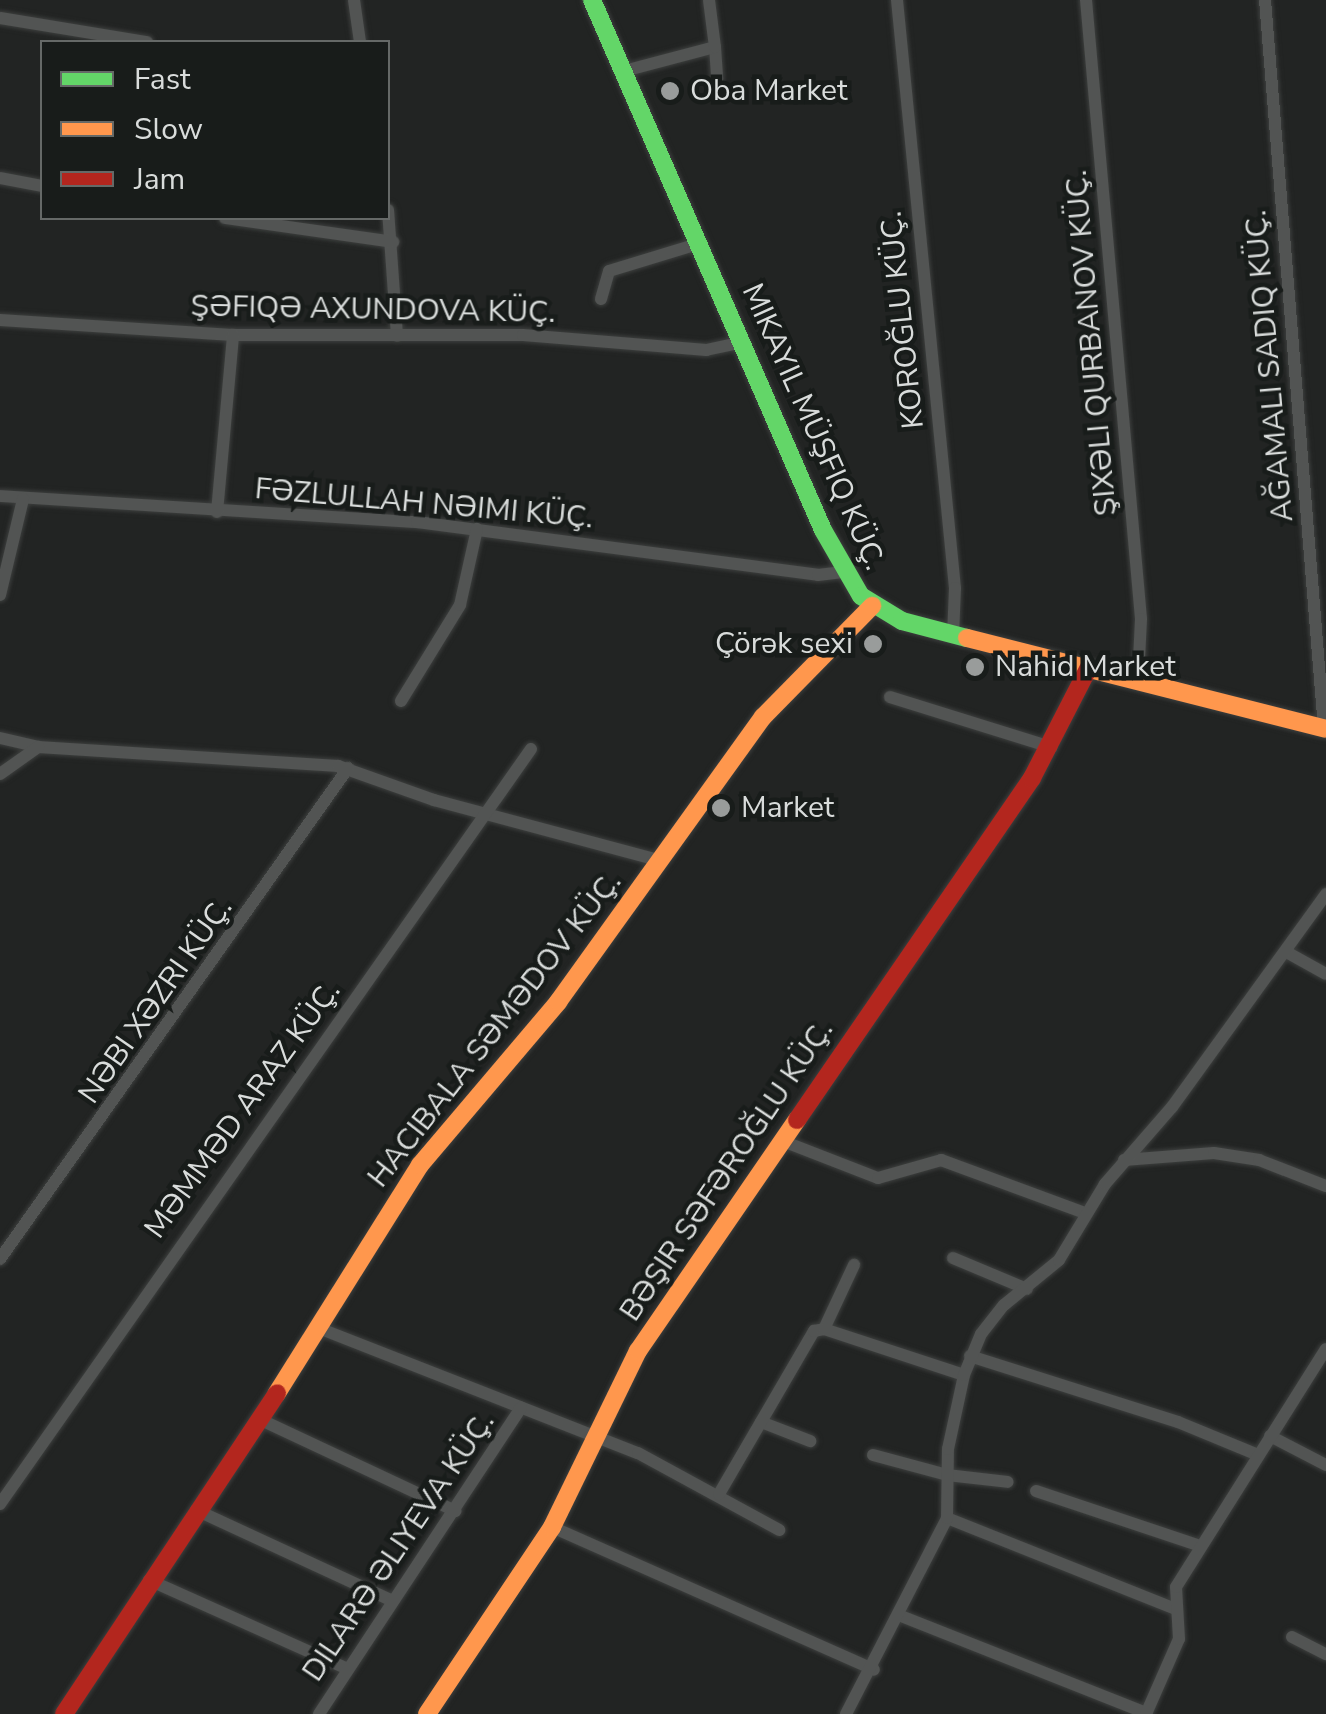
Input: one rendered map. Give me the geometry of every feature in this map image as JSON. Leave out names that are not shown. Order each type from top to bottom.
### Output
[{"type":"street","points":[[354,0],[360,40]]},
{"type":"street","points":[[592,0],[843,572],[872,606],[953,635],[1325,729],[1265,0]]},
{"type":"street","points":[[709,0],[717,80]]},
{"type":"street","name":"KOROĞLU KÜÇ.","points":[[896,0],[955,588],[953,635]]},
{"type":"street","points":[[1086,0],[1141,619],[1138,681]]},
{"type":"street","points":[[0,18],[136,40]]},
{"type":"street","points":[[624,71],[715,47]]},
{"type":"street","points":[[0,178],[40,186]]},
{"type":"street","points":[[238,220],[393,242]]},
{"type":"street","points":[[390,220],[397,336]]},
{"type":"street","points":[[600,299],[609,271],[701,243]]},
{"type":"street","name":"ŞƏFIQƏ AXUNDOVA KÜÇ.","points":[[0,320],[233,335],[523,335],[706,350],[744,342]]},
{"type":"street","points":[[217,512],[233,335]]},
{"type":"street","name":"FƏZLULLAH NƏIMI KÜÇ.","points":[[0,496],[477,528],[818,575],[843,572]]},
{"type":"street","points":[[0,595],[24,499]]},
{"type":"street","points":[[402,701],[460,605],[477,528]]},
{"type":"street","points":[[66,1713],[149,1580],[321,1329],[420,1165],[508,1067],[763,717],[872,606]]},
{"type":"street","name":"BƏŞIR SƏFƏROĞLU KÜÇ.","points":[[427,1714],[552,1528],[638,1351],[1051,747],[1088,668]]},
{"type":"street","points":[[890,696],[1051,747]]},
{"type":"street","points":[[0,738],[38,747],[348,768],[484,814],[660,860]]},
{"type":"street","points":[[0,774],[38,747]]},
{"type":"street","name":"MƏMMƏD ARAZ KÜÇ.","points":[[0,1504],[531,749]]},
{"type":"street","name":"NƏBI XƏZRI KÜÇ.","points":[[0,1259],[348,768]]},
{"type":"street","points":[[850,1713],[947,1518],[948,1475],[970,1356],[1004,1305],[1059,1260],[1124,1160],[1288,954],[1326,894]]},
{"type":"street","points":[[1288,954],[1326,974]]},
{"type":"street","points":[[780,1140],[878,1178],[940,1160],[1086,1213]]},
{"type":"street","points":[[1124,1160],[1214,1153],[1258,1160],[1326,1186]]},
{"type":"street","points":[[954,1258],[1027,1288]]},
{"type":"street","points":[[719,1494],[807,1338],[824,1329],[854,1265]]},
{"type":"street","points":[[321,1329],[595,1436],[719,1494],[780,1530]]},
{"type":"street","points":[[824,1329],[964,1375]]},
{"type":"street","points":[[901,1616],[1146,1713],[1180,1640],[1175,1602],[1200,1546],[1326,1349]]},
{"type":"street","points":[[970,1356],[1068,1384],[1258,1455]]},
{"type":"street","name":"DILARƏ ƏLIYEVA KÜÇ.","points":[[318,1714],[521,1408]]},
{"type":"street","points":[[259,1419],[454,1511]]},
{"type":"street","points":[[762,1422],[810,1442]]},
{"type":"street","points":[[1270,1436],[1326,1466]]},
{"type":"street","points":[[873,1455],[948,1475],[1008,1482]]},
{"type":"street","points":[[1036,1491],[1200,1546]]},
{"type":"street","points":[[196,1510],[391,1600]]},
{"type":"street","points":[[947,1518],[1175,1602]]},
{"type":"street","points":[[552,1528],[874,1670]]},
{"type":"street","points":[[149,1580],[346,1668]]},
{"type":"street","points":[[1292,1638],[1326,1654]]},
{"type":"traffic: fast","points":[[592,0],[823,530],[861,596],[902,621],[967,638]]},
{"type":"traffic: slow","points":[[277,1393],[420,1165],[558,1002],[763,717],[872,606]]},
{"type":"traffic: slow","points":[[967,638],[1326,729]]},
{"type":"traffic: slow","points":[[427,1714],[552,1527],[638,1351],[797,1120]]},
{"type":"traffic: jam","points":[[797,1120],[1032,778],[1088,669]]},
{"type":"traffic: jam","points":[[64,1714],[277,1393]]},
{"type":"place","name":"Oba Market","points":[[670,91]]},
{"type":"place","name":"Çörək sexi","points":[[873,644]]},
{"type":"place","name":"Nahid Market","points":[[975,667]]},
{"type":"place","name":"Market","points":[[721,808]]}]
